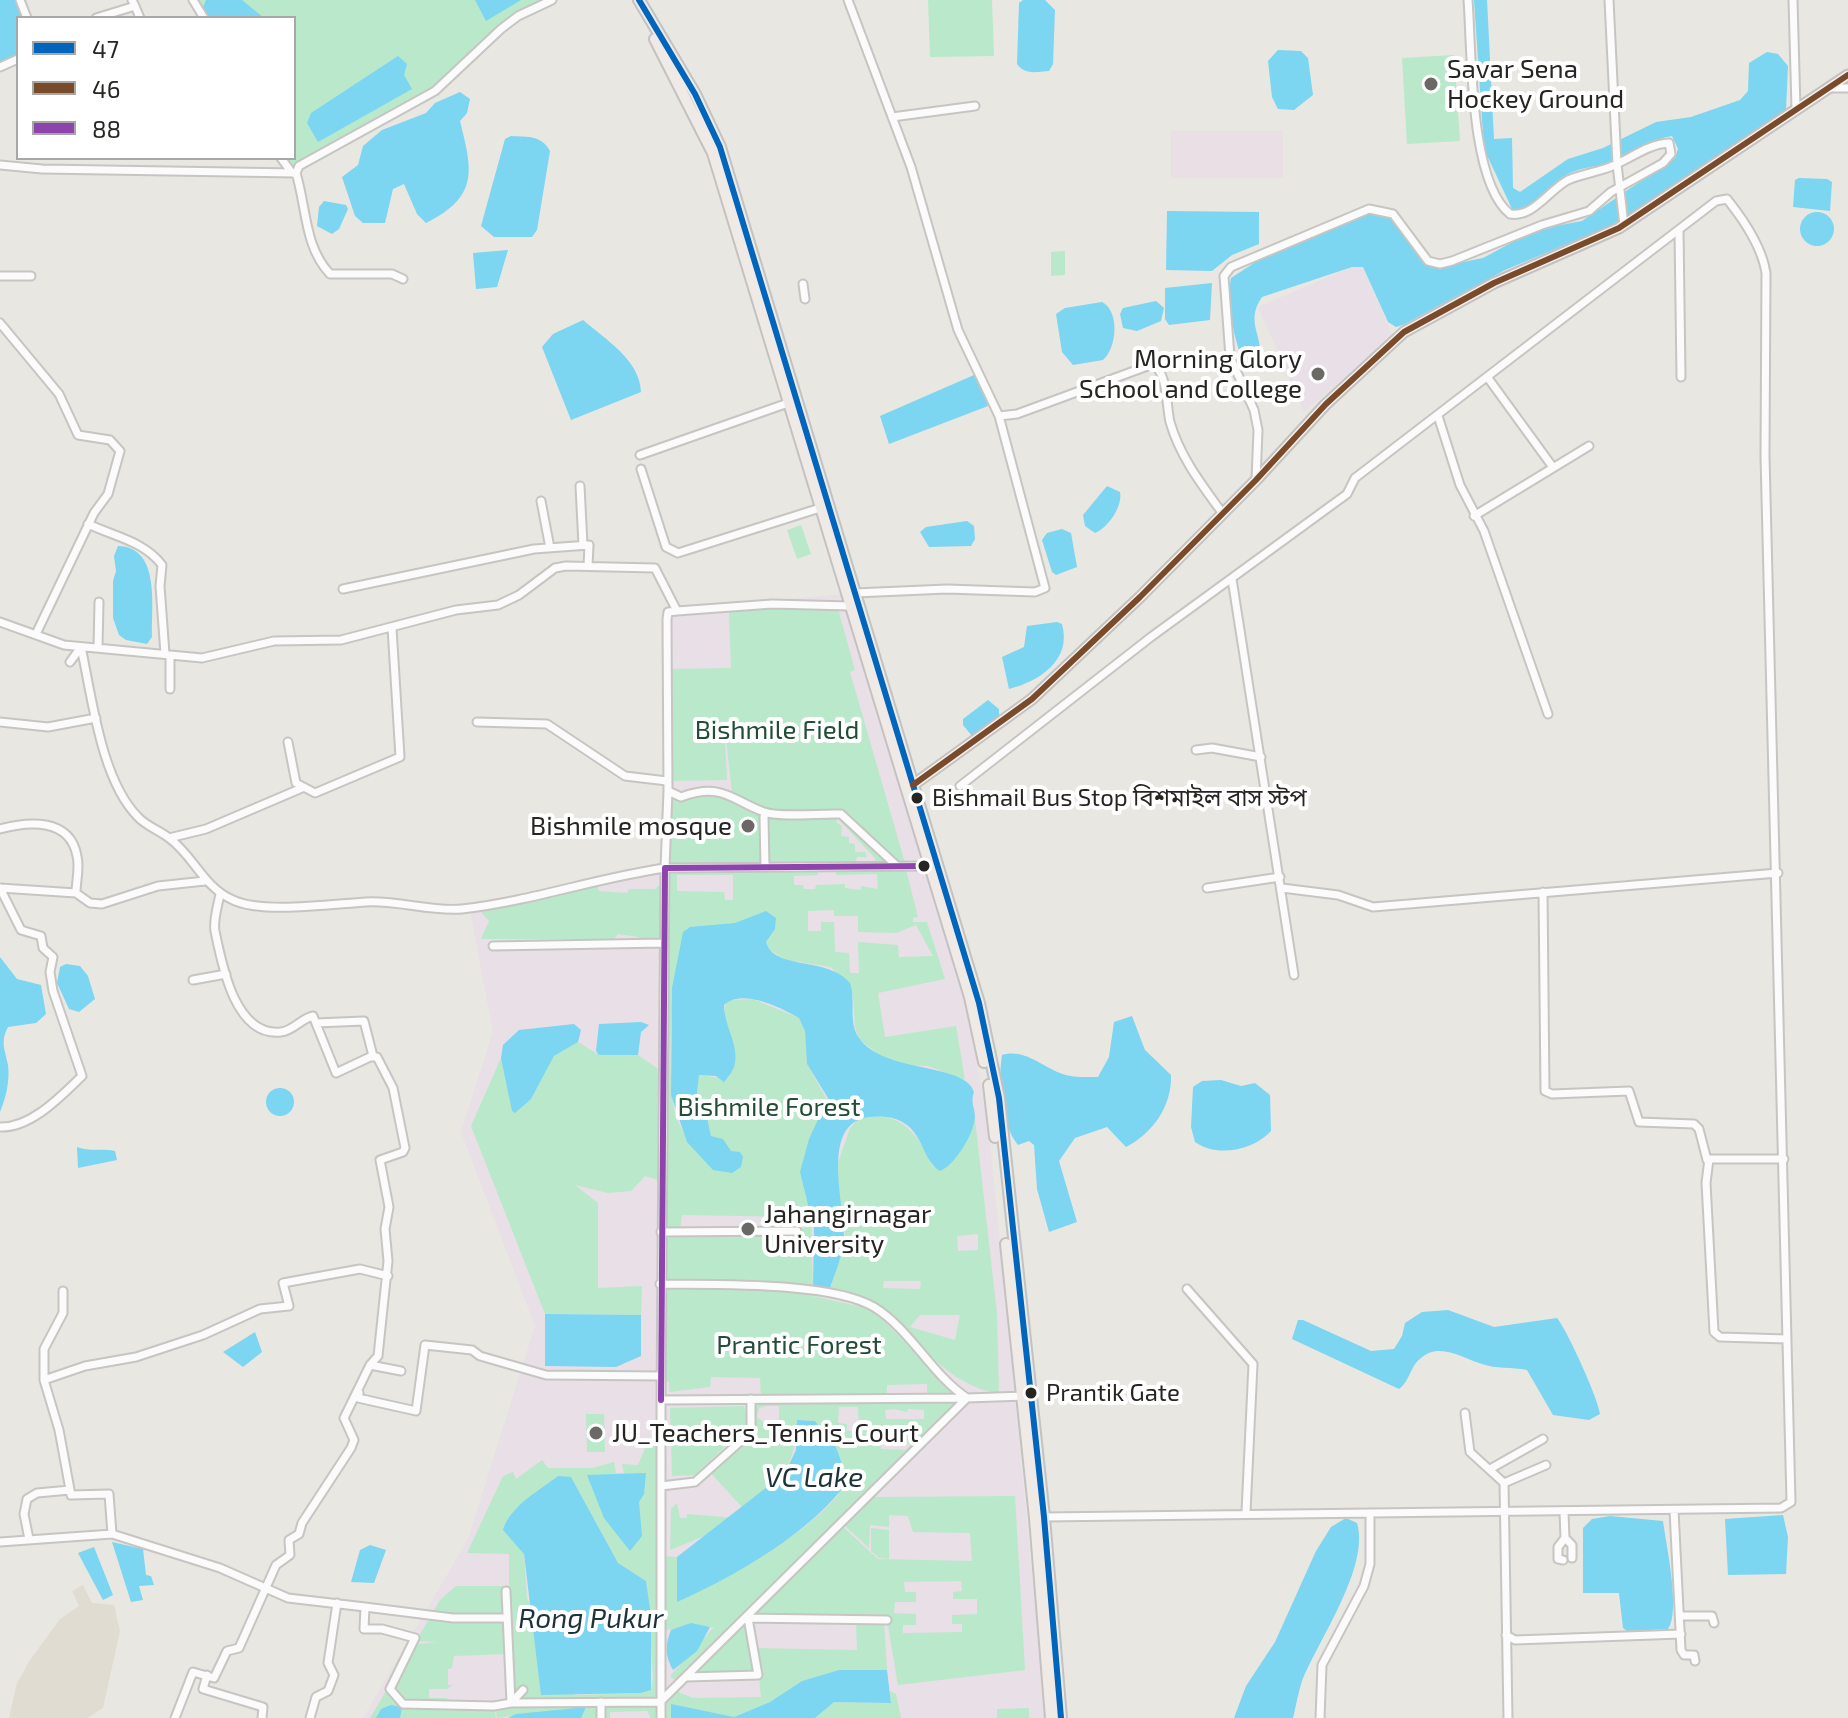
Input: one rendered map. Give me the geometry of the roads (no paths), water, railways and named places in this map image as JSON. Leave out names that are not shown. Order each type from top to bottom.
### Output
[{"type":"highway","points":[[631,0],[690,104],[713,153],[970,997],[991,1092],[1026,1396],[1044,1517],[1061,1718]]},
{"type":"highway","points":[[639,0],[695,94],[720,147],[979,1003],[999,1098],[1051,1718]]},
{"type":"main road","points":[[913,785],[1032,699],[1223,514],[1326,404],[1404,332],[1494,283],[1557,258],[1624,225],[1761,137],[1796,109],[1848,75]]},
{"type":"street","points":[[294,173],[299,166],[435,91],[501,29],[518,16],[552,0]]},
{"type":"street","points":[[848,0],[892,117],[958,330],[999,416],[1045,588],[1035,592],[947,589],[855,593]]},
{"type":"street","points":[[1256,480],[1258,430],[1254,410],[1230,357],[1224,276],[1231,267],[1369,209],[1393,214],[1428,261],[1440,264],[1480,252],[1542,225],[1571,219],[1589,211],[1619,186],[1668,159],[1672,145],[1654,145],[1617,164],[1566,181],[1522,214],[1510,214],[1504,209],[1478,139],[1468,0]]},
{"type":"street","points":[[1609,0],[1617,164],[1624,225]]},
{"type":"street","points":[[1793,0],[1796,109]]},
{"type":"street","points":[[101,16],[134,3]]},
{"type":"street","points":[[1828,88],[1848,88]]},
{"type":"street","points":[[892,117],[975,106]]},
{"type":"street","points":[[154,160],[154,169]]},
{"type":"street","points":[[283,160],[294,173],[306,205],[308,238],[316,259],[330,274],[392,274],[403,279]]},
{"type":"street","points":[[0,165],[80,170],[294,173]]},
{"type":"street","points":[[960,786],[1090,683],[1347,494],[1355,478],[1716,201],[1727,199],[1763,257],[1789,1506],[1564,1512],[1246,1512],[1044,1517]]},
{"type":"street","points":[[1679,230],[1681,377]]},
{"type":"street","points":[[0,276],[31,276]]},
{"type":"street","points":[[803,284],[805,299]]},
{"type":"street","points":[[0,323],[4,323],[42,378],[59,394],[78,435],[110,440],[120,451],[108,494],[88,524],[36,634]]},
{"type":"street","points":[[999,416],[1017,414],[1153,364],[1161,373],[1171,423],[1184,457],[1223,514]]},
{"type":"street","points":[[1488,378],[1552,466]]},
{"type":"street","points":[[640,455],[788,403]]},
{"type":"street","points":[[1438,416],[1474,516],[1484,531],[1548,714]]},
{"type":"street","points":[[1474,516],[1589,446]]},
{"type":"street","points":[[641,469],[666,547],[678,553],[820,508]]},
{"type":"street","points":[[580,486],[583,545]]},
{"type":"street","points":[[541,501],[550,548]]},
{"type":"street","points":[[88,524],[124,537],[155,556],[162,565],[160,586],[170,689]]},
{"type":"street","points":[[343,589],[550,548],[589,547],[588,566]]},
{"type":"street","points":[[0,622],[81,647],[202,658],[274,641],[341,640],[456,610],[498,605],[519,595],[555,568],[566,566],[655,568],[677,611]]},
{"type":"street","points":[[566,566],[569,576]]},
{"type":"street","points":[[1232,579],[1294,975]]},
{"type":"street","points":[[98,648],[99,602]]},
{"type":"street","points":[[661,1718],[660,1284],[668,612],[772,604],[850,606]]},
{"type":"street","points":[[288,742],[296,783],[315,793],[400,757],[392,628]]},
{"type":"street","points":[[70,662],[81,647]]},
{"type":"street","points":[[81,647],[106,754],[126,803],[138,818],[184,849],[205,881],[220,894],[237,902],[260,907],[395,901],[459,909],[507,904],[617,875],[665,868],[929,866]]},
{"type":"street","points":[[0,722],[48,727],[96,718]]},
{"type":"street","points":[[477,722],[547,724],[625,776],[667,781]]},
{"type":"street","points":[[1196,750],[1212,748],[1261,757]]},
{"type":"street","points":[[169,838],[206,829],[302,788]]},
{"type":"street","points":[[668,791],[681,797],[702,792],[732,794],[772,813],[841,814],[897,866]]},
{"type":"street","points":[[764,817],[765,867]]},
{"type":"street","points":[[0,829],[48,824],[63,831],[72,839],[78,857],[76,893]]},
{"type":"street","points":[[1282,888],[1338,895],[1373,907],[1494,899],[1511,893],[1778,873]]},
{"type":"street","points":[[1207,888],[1280,877]]},
{"type":"street","points":[[0,888],[76,893],[90,903],[102,904],[158,886],[205,881]]},
{"type":"street","points":[[0,888],[21,930],[41,936],[43,948],[53,957],[50,972],[53,991],[82,1076],[34,1117],[19,1125],[0,1127]]},
{"type":"street","points":[[1543,892],[1545,1091],[1629,1091],[1639,1122],[1694,1124],[1699,1129],[1707,1160],[1714,1332],[1720,1337],[1787,1339]]},
{"type":"street","points":[[220,894],[215,931],[226,974],[251,1025],[283,1033],[310,1015],[336,1073],[373,1056]]},
{"type":"street","points":[[493,946],[664,943]]},
{"type":"street","points":[[193,980],[226,974]]},
{"type":"street","points":[[175,1718],[193,1672],[214,1678],[227,1651],[239,1648],[276,1565],[290,1555],[289,1540],[299,1534],[302,1523],[351,1448],[354,1440],[344,1418],[370,1365],[378,1356],[388,1276],[385,1229],[389,1207],[380,1160],[403,1152],[405,1148],[389,1076],[373,1056],[364,1021],[316,1023]]},
{"type":"street","points":[[1707,1160],[1784,1159]]},
{"type":"street","points":[[661,1232],[797,1231]]},
{"type":"street","points":[[44,1380],[85,1366],[136,1357],[203,1335],[260,1309],[289,1306],[283,1283],[360,1269],[388,1276]]},
{"type":"street","points":[[660,1284],[766,1286],[837,1296],[873,1306],[901,1330],[967,1398]]},
{"type":"street","points":[[1187,1289],[1253,1364],[1246,1512]]},
{"type":"street","points":[[63,1291],[63,1313],[44,1349],[44,1380],[59,1430],[71,1495],[109,1494],[112,1534]]},
{"type":"street","points":[[359,1387],[358,1398],[416,1411],[425,1345],[472,1350],[480,1356],[546,1375],[661,1376]]},
{"type":"street","points":[[370,1365],[401,1371]]},
{"type":"street","points":[[661,1400],[1026,1396]]},
{"type":"street","points":[[365,1607],[364,1629],[382,1629],[415,1638],[390,1689],[403,1704],[494,1706],[511,1703],[660,1702],[967,1398]]},
{"type":"street","points":[[661,1486],[695,1482],[751,1432],[751,1399]]},
{"type":"street","points":[[1465,1413],[1470,1452],[1504,1483],[1508,1718]]},
{"type":"street","points":[[1490,1469],[1543,1439]]},
{"type":"street","points":[[1504,1483],[1546,1465]]},
{"type":"street","points":[[29,1539],[24,1514],[27,1499],[37,1493],[70,1490]]},
{"type":"street","points":[[1674,1510],[1681,1650],[1684,1655],[1694,1655],[1695,1661]]},
{"type":"street","points":[[1563,1560],[1558,1559],[1558,1547],[1565,1538],[1564,1512]]},
{"type":"street","points":[[1320,1718],[1322,1665],[1364,1586],[1370,1564],[1370,1513]]},
{"type":"street","points":[[0,1542],[112,1534],[220,1568],[302,1602],[337,1603],[453,1618],[505,1618]]},
{"type":"street","points":[[1565,1538],[1572,1545],[1572,1558]]},
{"type":"street","points":[[506,1591],[511,1703]]},
{"type":"street","points":[[310,1718],[316,1697],[328,1691],[334,1675],[328,1663],[337,1603]]},
{"type":"street","points":[[1680,1616],[1712,1616],[1714,1623]]},
{"type":"street","points":[[746,1618],[887,1620]]},
{"type":"street","points":[[686,1677],[758,1675],[746,1618]]},
{"type":"street","points":[[777,1618],[777,1630]]},
{"type":"street","points":[[801,1619],[802,1630]]},
{"type":"street","points":[[824,1619],[824,1631]]},
{"type":"street","points":[[848,1619],[848,1630]]},
{"type":"street","points":[[1506,1635],[1515,1640],[1681,1634]]},
{"type":"street","points":[[207,1675],[203,1689],[263,1707],[262,1718]]},
{"type":"street","points":[[511,1703],[523,1690]]},
{"type":"street","points":[[601,1718],[606,1702]]},
{"type":"water","points":[[0,0],[16,0],[21,16],[16,16],[16,56],[0,62]]},
{"type":"water","points":[[206,0],[242,0],[262,16],[209,16],[203,7]]},
{"type":"water","points":[[475,0],[521,0],[486,21]]},
{"type":"water","points":[[1023,0],[1045,0],[1055,10],[1053,64],[1049,71],[1027,71],[1017,64],[1019,3]]},
{"type":"water","points":[[1474,0],[1487,0],[1494,139],[1512,138],[1513,188],[1520,192],[1568,159],[1603,148],[1656,122],[1691,117],[1740,100],[1748,91],[1749,63],[1767,52],[1778,54],[1788,66],[1786,110],[1709,165],[1608,227],[1505,270],[1403,325],[1396,327],[1388,322],[1363,267],[1352,267],[1262,297],[1255,315],[1260,346],[1258,363],[1244,364],[1232,322],[1231,278],[1271,252],[1372,212],[1384,214],[1400,225],[1428,265],[1444,266],[1483,258],[1535,230],[1582,221],[1675,158],[1678,149],[1672,136],[1664,138],[1616,161],[1568,174],[1535,202],[1513,211],[1484,149]]},
{"type":"water","points":[[1278,50],[1301,51],[1308,58],[1313,95],[1294,110],[1278,109],[1272,97],[1268,61]]},
{"type":"water","points":[[398,56],[407,64],[404,75],[412,89],[318,142],[307,123],[311,113]]},
{"type":"water","points":[[460,92],[470,99],[467,113],[460,121],[469,168],[464,192],[456,203],[426,223],[417,214],[404,184],[393,189],[385,223],[363,223],[355,216],[342,177],[358,165],[363,146],[382,130],[426,113],[435,103]]},
{"type":"water","points":[[511,136],[538,139],[550,151],[537,230],[532,237],[494,237],[481,226],[505,139]]},
{"type":"water","points":[[1795,180],[1832,182],[1830,211],[1793,207]]},
{"type":"water","points":[[324,201],[346,205],[348,209],[339,229],[332,234],[317,226],[319,207]]},
{"type":"water","points":[[1167,211],[1259,212],[1259,244],[1232,255],[1212,271],[1166,270]]},
{"type":"water","points":[[1817,212],[1829,217],[1834,229],[1829,241],[1817,246],[1805,241],[1800,229],[1805,217]]},
{"type":"water","points":[[508,250],[497,287],[476,289],[473,253]]},
{"type":"water","points":[[1212,283],[1210,320],[1169,325],[1165,319],[1165,288]]},
{"type":"water","points":[[1156,301],[1164,308],[1161,321],[1137,331],[1123,328],[1120,314],[1123,308]]},
{"type":"water","points":[[1102,302],[1112,313],[1114,321],[1114,339],[1108,354],[1103,360],[1073,365],[1062,352],[1056,314],[1065,308]]},
{"type":"water","points":[[583,320],[628,360],[635,370],[641,392],[571,420],[542,347],[553,334]]},
{"type":"water","points":[[974,375],[978,376],[988,406],[889,444],[880,416]]},
{"type":"water","points":[[1107,486],[1120,492],[1119,504],[1109,522],[1095,533],[1085,526],[1083,515]]},
{"type":"water","points":[[967,521],[974,526],[975,539],[971,546],[929,547],[920,532],[926,527]]},
{"type":"water","points":[[1062,529],[1071,533],[1077,567],[1056,575],[1052,572],[1042,540],[1047,533]]},
{"type":"water","points":[[118,546],[132,549],[141,556],[147,567],[152,595],[152,637],[147,644],[126,640],[119,635],[113,618],[114,556]]},
{"type":"water","points":[[1062,624],[1064,637],[1058,658],[1032,681],[1009,689],[1002,657],[1024,647],[1027,626]]},
{"type":"water","points":[[988,700],[999,709],[999,716],[972,736],[963,725],[963,719]]},
{"type":"water","points":[[766,911],[776,918],[775,929],[766,942],[771,951],[790,961],[829,969],[850,983],[856,1032],[871,1049],[904,1063],[956,1076],[968,1083],[974,1092],[975,1117],[971,1132],[957,1156],[940,1171],[934,1167],[910,1128],[896,1119],[869,1117],[853,1123],[844,1134],[838,1169],[844,1237],[829,1291],[813,1288],[814,1229],[800,1172],[809,1139],[828,1098],[807,1064],[805,1031],[799,1018],[751,999],[732,1000],[724,1005],[734,1044],[735,1063],[724,1082],[716,1076],[699,1075],[696,1101],[705,1108],[711,1136],[723,1139],[731,1151],[740,1152],[743,1157],[741,1167],[732,1173],[713,1170],[687,1142],[671,1095],[672,988],[683,932],[690,927],[735,923]]},
{"type":"water","points":[[0,957],[17,979],[41,985],[46,1014],[36,1023],[8,1027],[4,1041],[8,1083],[0,1112]]},
{"type":"water","points":[[66,964],[80,966],[88,976],[95,999],[79,1012],[69,1009],[57,983],[60,967]]},
{"type":"water","points":[[1132,1016],[1145,1050],[1171,1075],[1164,1108],[1145,1134],[1126,1147],[1107,1127],[1075,1138],[1059,1161],[1077,1222],[1049,1232],[1037,1189],[1034,1145],[1029,1141],[1018,1145],[1004,1114],[1000,1077],[1002,1055],[1025,1056],[1069,1076],[1098,1077],[1109,1057],[1114,1022]]},
{"type":"water","points":[[641,1022],[649,1025],[641,1032],[638,1055],[599,1055],[596,1051],[599,1024]]},
{"type":"water","points":[[574,1024],[581,1030],[578,1042],[554,1056],[531,1099],[515,1113],[512,1111],[501,1058],[503,1045],[519,1030]]},
{"type":"water","points":[[1221,1080],[1241,1086],[1255,1083],[1270,1095],[1271,1131],[1264,1138],[1245,1147],[1224,1151],[1195,1142],[1191,1127],[1193,1087],[1202,1081]]},
{"type":"water","points":[[280,1088],[290,1092],[294,1102],[290,1112],[280,1116],[270,1112],[266,1102],[270,1092]]},
{"type":"water","points":[[77,1147],[115,1151],[117,1160],[78,1168]]},
{"type":"water","points":[[1448,1310],[1494,1327],[1557,1318],[1582,1365],[1600,1414],[1589,1420],[1553,1415],[1527,1370],[1487,1366],[1436,1351],[1417,1361],[1399,1389],[1292,1339],[1298,1320],[1303,1320],[1371,1351],[1394,1349],[1405,1323],[1422,1312]]},
{"type":"water","points":[[545,1314],[641,1315],[641,1356],[616,1367],[545,1366]]},
{"type":"water","points":[[255,1332],[262,1352],[243,1367],[223,1352]]},
{"type":"water","name":"VC Lake","points":[[797,1420],[815,1421],[836,1447],[848,1481],[814,1518],[793,1535],[747,1566],[677,1602],[677,1557],[785,1473],[796,1450]]},
{"type":"water","points":[[646,1473],[644,1494],[639,1502],[642,1536],[630,1551],[604,1518],[587,1475]]},
{"type":"water","name":"Rong Pukur","points":[[558,1476],[571,1477],[618,1563],[646,1581],[651,1616],[651,1690],[641,1693],[541,1695],[524,1554],[503,1530],[519,1506]]},
{"type":"water","points":[[1783,1515],[1788,1537],[1786,1574],[1728,1575],[1725,1519]]},
{"type":"water","points":[[1610,1516],[1663,1521],[1673,1593],[1672,1620],[1668,1629],[1627,1631],[1623,1628],[1619,1593],[1583,1593],[1583,1528],[1592,1519]]},
{"type":"water","points":[[1346,1518],[1357,1523],[1359,1541],[1356,1560],[1341,1603],[1302,1681],[1293,1718],[1234,1718],[1246,1686],[1275,1642],[1316,1551],[1331,1527]]},
{"type":"water","points":[[112,1542],[143,1549],[146,1575],[151,1576],[154,1585],[139,1586],[143,1600],[131,1602]]},
{"type":"water","points":[[370,1545],[386,1550],[374,1583],[351,1582],[360,1550]]},
{"type":"water","points":[[94,1547],[113,1595],[103,1600],[78,1553]]},
{"type":"water","points":[[691,1623],[710,1627],[697,1651],[673,1670],[667,1650],[671,1630]]},
{"type":"water","points":[[839,1670],[887,1670],[891,1703],[834,1702],[815,1718],[671,1718],[671,1704],[734,1717],[770,1702],[802,1681]]},
{"type":"water","points":[[391,1705],[402,1707],[400,1718],[376,1718],[381,1709]]},
{"type":"water","points":[[586,1707],[581,1718],[508,1718],[516,1714]]},
{"type":"place","name":"Savar Sena Hockey Ground","points":[[1431,84]]},
{"type":"place","name":"Morning Glory School and College","points":[[1318,374]]},
{"type":"place","name":"Bishmail Bus Stop বিশমাইল বাস স্টপ","points":[[917,798]]},
{"type":"place","name":"Bishmile mosque","points":[[748,826]]},
{"type":"place","name":"Jahangirnagar University","points":[[748,1229]]},
{"type":"place","name":"Prantik Gate","points":[[1031,1393]]},
{"type":"place","name":"JU_Teachers_Tennis_Court","points":[[596,1433]]},
{"type":"park label","name":"Bishmile Field","points":[[777,730]]},
{"type":"park label","name":"Bishmile Forest","points":[[769,1107]]},
{"type":"park label","name":"Prantic Forest","points":[[799,1345]]}]
